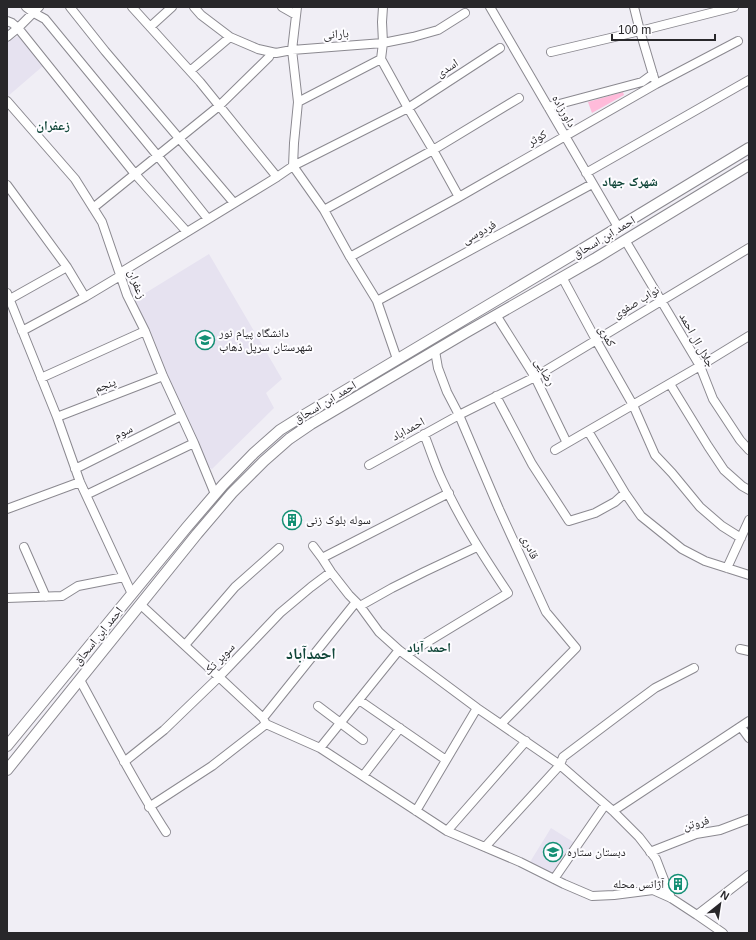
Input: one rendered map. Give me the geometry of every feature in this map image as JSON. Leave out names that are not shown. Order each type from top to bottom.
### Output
[{"type":"main road","name":"احمد ابن اسحاق","points":[[7,746],[215,494],[254,453],[280,430],[749,148]]},
{"type":"main road","name":"احمد ابن اسحاق","points":[[8,769],[197,534],[232,493],[264,461],[289,439],[435,351],[596,258],[749,165]]},
{"type":"main road","points":[[430,340],[427,345],[428,348],[431,351],[435,351]]},
{"type":"main road","points":[[406,354],[410,354],[413,357],[413,364]]},
{"type":"street","points":[[26,7],[36,10],[45,19],[208,219]]},
{"type":"street","points":[[70,7],[105,51],[234,203]]},
{"type":"street","points":[[132,7],[190,71],[277,177]]},
{"type":"street","points":[[150,27],[172,7]]},
{"type":"street","points":[[93,208],[219,106],[269,57],[271,52],[258,49],[230,37],[201,15],[194,7]]},
{"type":"street","points":[[282,7],[297,11],[292,50],[298,102],[293,166],[324,210],[377,301],[397,359]]},
{"type":"street","points":[[382,7],[382,59],[459,197]]},
{"type":"street","name":"داورزاده","points":[[490,7],[618,227]]},
{"type":"street","points":[[634,7],[656,84]]},
{"type":"street","points":[[551,52],[734,7]]},
{"type":"street","points":[[7,37],[36,10]]},
{"type":"street","name":"بارانی","points":[[271,52],[276,53],[292,50],[383,43],[414,37],[438,30],[465,13]]},
{"type":"street","points":[[7,21],[18,28],[135,174],[187,232]]},
{"type":"street","points":[[190,71],[230,37]]},
{"type":"street","name":"کوثر","points":[[350,257],[459,197],[656,84],[738,41]]},
{"type":"street","name":"اسدی","points":[[22,331],[85,297],[293,166],[408,108],[500,48]]},
{"type":"street","points":[[298,102],[382,59]]},
{"type":"street","points":[[548,107],[642,82],[653,74]]},
{"type":"street","points":[[586,173],[749,80]]},
{"type":"street","points":[[324,210],[433,150],[518,98]]},
{"type":"street","name":"زعفران","points":[[7,101],[74,179],[102,222],[127,295],[145,331],[162,376],[194,443],[215,494]]},
{"type":"street","name":"فردوسی","points":[[377,301],[592,184]]},
{"type":"street","points":[[7,186],[67,267],[85,297]]},
{"type":"street","name":"جلال ال احمد","points":[[625,240],[700,366],[713,399],[740,440],[749,450]]},
{"type":"street","name":"نواب صفوی","points":[[496,396],[535,377],[570,357],[749,248]]},
{"type":"street","points":[[67,267],[8,296],[57,417],[80,482],[132,594]]},
{"type":"street","name":"کمری","points":[[562,277],[633,405],[655,455],[700,507],[722,526],[741,538]]},
{"type":"street","name":"رضایی","points":[[496,316],[535,377],[567,443]]},
{"type":"street","points":[[41,378],[145,331]]},
{"type":"street","points":[[556,450],[749,336]]},
{"type":"street","name":"قادری","points":[[435,351],[438,368],[447,392],[459,415],[499,510],[546,612],[576,648],[501,724]]},
{"type":"street","name":"پنجم","points":[[57,417],[162,376]]},
{"type":"street","points":[[670,384],[724,470],[742,486],[749,490]]},
{"type":"street","points":[[496,396],[532,464],[569,521],[595,513],[615,502],[625,493]]},
{"type":"street","name":"احمداباد","points":[[369,465],[496,396]]},
{"type":"street","name":"سوم","points":[[75,469],[181,416]]},
{"type":"street","points":[[588,431],[625,493],[641,516],[682,549],[704,561],[749,575]]},
{"type":"street","points":[[320,748],[359,700],[403,653],[508,593],[478,547],[442,480],[424,434]]},
{"type":"street","points":[[86,495],[194,443]]},
{"type":"street","points":[[7,509],[80,482]]},
{"type":"street","points":[[322,558],[449,493]]},
{"type":"street","points":[[728,568],[749,520]]},
{"type":"street","points":[[313,546],[331,572],[379,632],[403,653],[477,708],[560,765],[614,811],[639,837],[656,859],[671,898]]},
{"type":"street","points":[[149,807],[212,766],[264,721],[358,604],[478,547]]},
{"type":"street","points":[[24,548],[46,597]]},
{"type":"street","points":[[185,645],[235,587],[279,548]]},
{"type":"street","name":"سوپر تک","points":[[124,762],[164,730],[219,677],[280,613],[331,572]]},
{"type":"street","points":[[7,598],[62,596],[78,586],[124,577]]},
{"type":"street","points":[[140,605],[185,645],[264,721],[320,748],[447,831],[592,896],[653,890],[671,898],[723,933]]},
{"type":"street","points":[[485,847],[560,765],[563,758],[655,688],[694,668]]},
{"type":"street","points":[[80,680],[149,807],[166,832]]},
{"type":"street","points":[[359,700],[446,760]]},
{"type":"street","points":[[318,706],[363,740]]},
{"type":"street","points":[[416,811],[477,708]]},
{"type":"street","points":[[614,811],[749,721]]},
{"type":"street","points":[[740,726],[749,738]]},
{"type":"street","points":[[363,776],[400,728]]},
{"type":"street","points":[[447,831],[526,741]]},
{"type":"street","points":[[554,879],[606,805]]},
{"type":"street","name":"فروتن","points":[[650,852],[696,834],[720,830],[749,818]]},
{"type":"street","points":[[697,915],[749,874]]},
{"type":"shaded area","points":[[18,36],[43,66],[7,97],[7,42]]},
{"type":"shaded area","points":[[623,92],[624,95],[592,113],[588,102]]},
{"type":"shaded area","name":"دانشگاه پیام نور شهرستان سرپل ذهاب","points":[[209,254],[282,379],[266,393],[274,408],[212,469],[207,467],[134,300]]},
{"type":"shaded area","name":"دبستان ستاره","points":[[551,828],[575,843],[557,876],[530,862]]},
{"type":"place","name":"دانشگاه پیام نور شهرستان سرپل ذهاب","points":[[205,340]]},
{"type":"place","name":"سوله بلوک زنی","points":[[292,520]]},
{"type":"place","name":"دبستان ستاره","points":[[553,852]]},
{"type":"place","name":"آژانس محله","points":[[678,884]]},
{"type":"district","name":"زعفران","points":[[53,125]]},
{"type":"district","name":"شهرک جهاد","points":[[630,181]]},
{"type":"district","name":"احمد آباد","points":[[429,647]]},
{"type":"district","name":"احمدآباد","points":[[311,653]]}]
